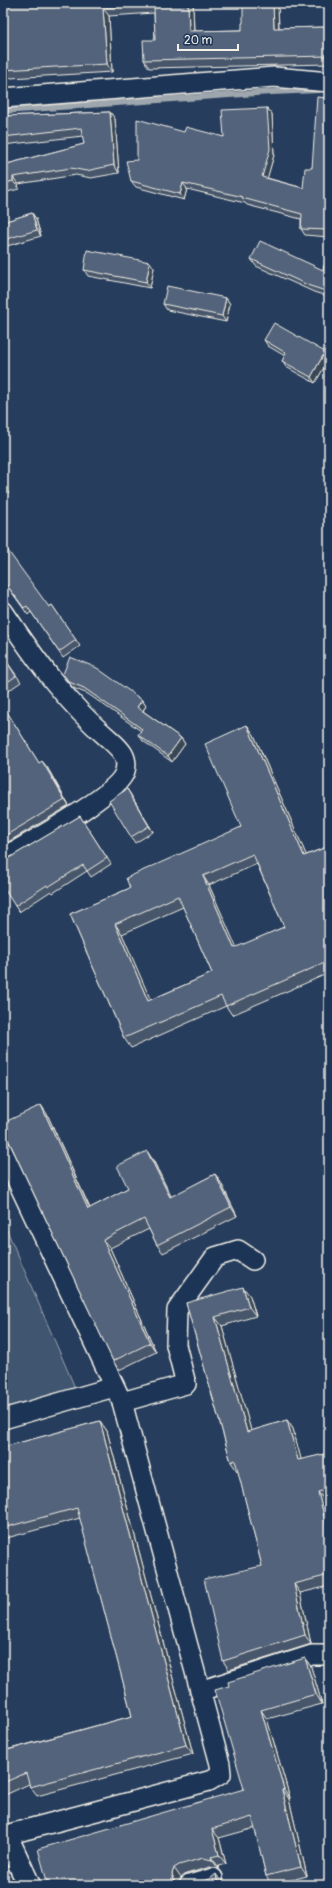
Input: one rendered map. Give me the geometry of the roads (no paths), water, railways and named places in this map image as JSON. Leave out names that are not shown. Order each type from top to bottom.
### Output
[{"type":"street","points":[[3,98],[274,77],[329,82]]},
{"type":"street","points":[[3,611],[61,691],[94,726],[120,748],[126,760],[125,773],[108,794],[3,858]]},
{"type":"street","points":[[3,1151],[118,1395],[200,1690],[220,1764],[221,1774],[209,1781],[4,1836],[29,1885]]},
{"type":"street","points":[[3,1419],[118,1395],[186,1384],[176,1346],[177,1310],[215,1257],[238,1250],[253,1260]]},
{"type":"street","points":[[200,1690],[312,1655],[329,1655]]},
{"type":"street","points":[[189,1885],[213,1878]]},
{"type":"waterway","points":[[3,111],[319,90]]}]
